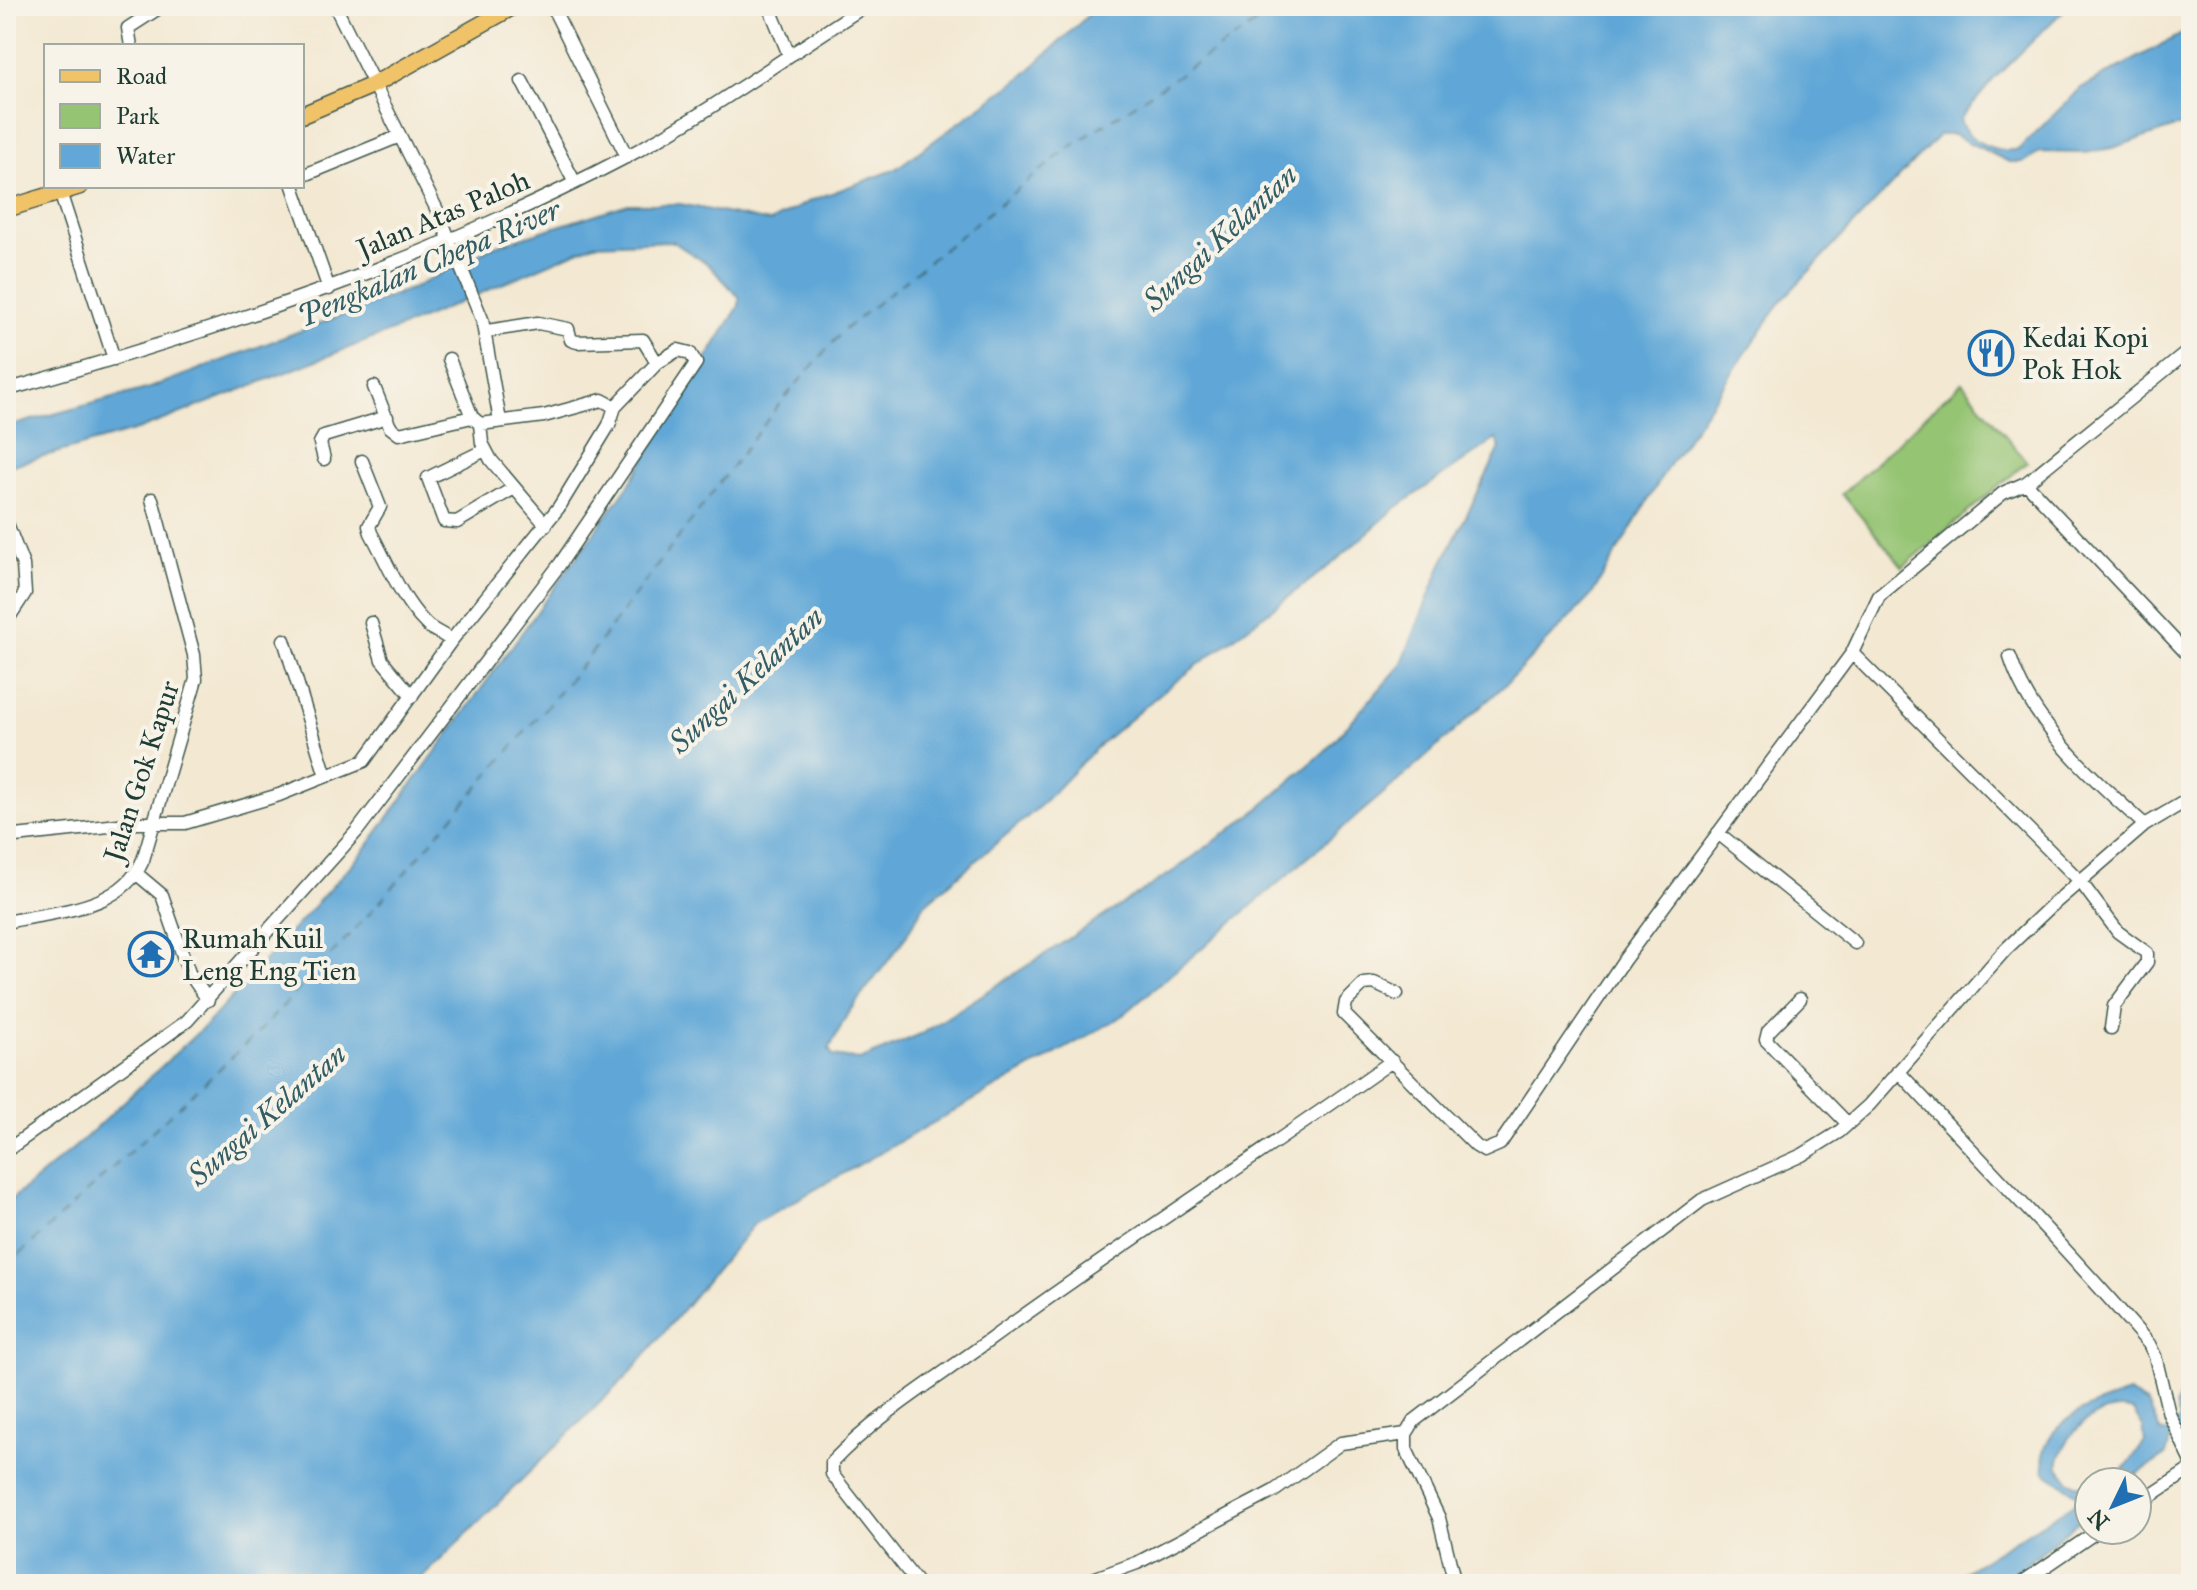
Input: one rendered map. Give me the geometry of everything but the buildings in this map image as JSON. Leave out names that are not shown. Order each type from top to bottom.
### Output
[{"type":"main road","points":[[304,114],[373,85],[512,6]]},
{"type":"main road","points":[[6,209],[73,188]]},
{"type":"street","points":[[131,44],[128,28],[162,6]]},
{"type":"street","points":[[335,6],[450,238],[484,325],[500,421]]},
{"type":"street","points":[[552,6],[627,157]]},
{"type":"street","points":[[769,6],[789,55]]},
{"type":"street","name":"Jalan Atas Paloh","points":[[6,390],[114,359],[329,289],[575,183],[627,157],[865,6]]},
{"type":"street","points":[[522,81],[575,183]]},
{"type":"street","points":[[304,175],[400,136]]},
{"type":"street","points":[[294,188],[329,289]]},
{"type":"street","points":[[60,192],[114,359]]},
{"type":"street","points":[[484,325],[538,323],[568,329],[571,340],[577,342],[643,340],[657,363]]},
{"type":"street","points":[[1397,994],[1367,983],[1346,1002],[1343,1009],[1476,1146],[1484,1151],[1500,1144],[1624,960],[1852,653],[1879,596],[2003,493],[2026,483],[2191,349]]},
{"type":"street","points":[[6,837],[185,823],[279,795],[366,759],[451,641],[546,525],[609,425],[615,407],[657,363],[678,350],[690,353],[696,363],[560,564],[414,761],[208,1000],[127,1066],[6,1151]]},
{"type":"street","points":[[449,359],[485,450],[546,525]]},
{"type":"street","points":[[374,387],[392,430],[399,434],[476,421],[544,416],[602,400],[615,407]]},
{"type":"street","points":[[324,459],[320,443],[324,436],[387,417]]},
{"type":"street","points":[[485,450],[434,472],[428,478],[444,521],[457,522],[514,488]]},
{"type":"street","points":[[362,461],[380,507],[371,523],[371,533],[418,615],[427,626],[440,630],[451,641]]},
{"type":"street","points":[[2026,483],[2191,658]]},
{"type":"street","name":"Jalan Gok Kapur","points":[[6,922],[116,895],[137,874],[155,823],[196,679],[194,655],[152,499]]},
{"type":"street","points":[[6,521],[23,565],[25,593],[6,622]]},
{"type":"street","points":[[371,623],[382,660],[412,696]]},
{"type":"street","points":[[284,640],[326,776]]},
{"type":"street","points":[[1852,653],[2080,881],[2118,932],[2148,956],[2115,1004],[2111,1028]]},
{"type":"street","points":[[2010,657],[2020,688],[2031,702],[2093,778],[2145,825]]},
{"type":"street","points":[[1455,1584],[1439,1518],[1406,1449],[1406,1434],[1427,1409],[1702,1200],[1802,1155],[1848,1124],[2005,950],[2145,825],[2191,798]]},
{"type":"street","points":[[1718,833],[1855,943]]},
{"type":"street","points":[[137,874],[162,895],[189,973],[208,1000]]},
{"type":"street","points":[[1800,999],[1768,1032],[1766,1040],[1848,1124]]},
{"type":"street","points":[[918,1584],[832,1474],[831,1466],[835,1459],[870,1427],[1062,1287],[1229,1177],[1392,1061]]},
{"type":"street","points":[[1898,1071],[2067,1248],[2149,1344],[2155,1356],[2169,1414],[2189,1455]]},
{"type":"street","points":[[1079,1584],[1137,1563],[1274,1491],[1344,1441],[1406,1434]]},
{"type":"street","points":[[2153,1494],[2191,1469]]},
{"type":"street","points":[[2020,1584],[2076,1546]]},
{"type":"street","points":[[972,1584],[979,1584]]},
{"type":"street","points":[[2073,1584],[2089,1584]]},
{"type":"green space","points":[[1962,382],[2027,462],[1903,567],[1842,494]]},
{"type":"water","name":"Sungai Kelantan","points":[[1098,6],[2068,6],[1994,79],[1960,119],[1963,127],[1976,140],[1993,148],[2011,150],[2019,149],[2081,88],[2191,29],[2191,122],[2112,148],[2085,153],[2040,152],[2024,162],[2009,162],[1954,135],[1939,135],[1782,300],[1669,465],[1591,596],[1507,683],[1419,763],[1121,1017],[754,1224],[631,1372],[416,1584],[6,1584],[6,1204],[82,1141],[211,1020],[363,852],[628,486],[739,306],[739,297],[708,264],[671,241],[594,244],[410,324],[140,429],[6,467],[6,427],[150,388],[413,288],[492,247],[628,204],[680,204],[770,222],[810,201],[894,170],[1023,76]],"holes":[[[1496,439],[1500,448],[1441,566],[1401,665],[1325,751],[1256,811],[1175,870],[923,1033],[860,1060],[833,1056],[829,1049],[848,1013],[901,944],[925,904],[1040,806],[1096,748],[1162,692],[1333,563],[1397,507]]]},
{"type":"water","points":[[2191,1379],[2191,1422],[2170,1440],[2166,1455],[2149,1466],[2126,1466],[2145,1442],[2143,1427],[2133,1411],[2120,1409],[2096,1415],[2075,1431],[2067,1442],[2058,1466],[2073,1483],[2073,1492],[2045,1472],[2044,1455],[2048,1441],[2056,1429],[2083,1411],[2129,1393],[2148,1404],[2160,1431],[2167,1433],[2180,1420],[2176,1404]]},
{"type":"water","points":[[2073,1504],[2073,1525],[2003,1584],[1945,1584]]},
{"type":"ferry route","points":[[6,1267],[258,1033],[380,902],[583,664],[780,403],[844,330],[1066,150],[1282,6]]},
{"type":"place","name":"Kedai Kopi Pok Hok","points":[[1991,353]]},
{"type":"place","name":"Rumah Kuil Leng Eng Tien","points":[[151,954]]},
{"type":"water label","name":"Pengkalan Chepa River","points":[[429,263]]}]
